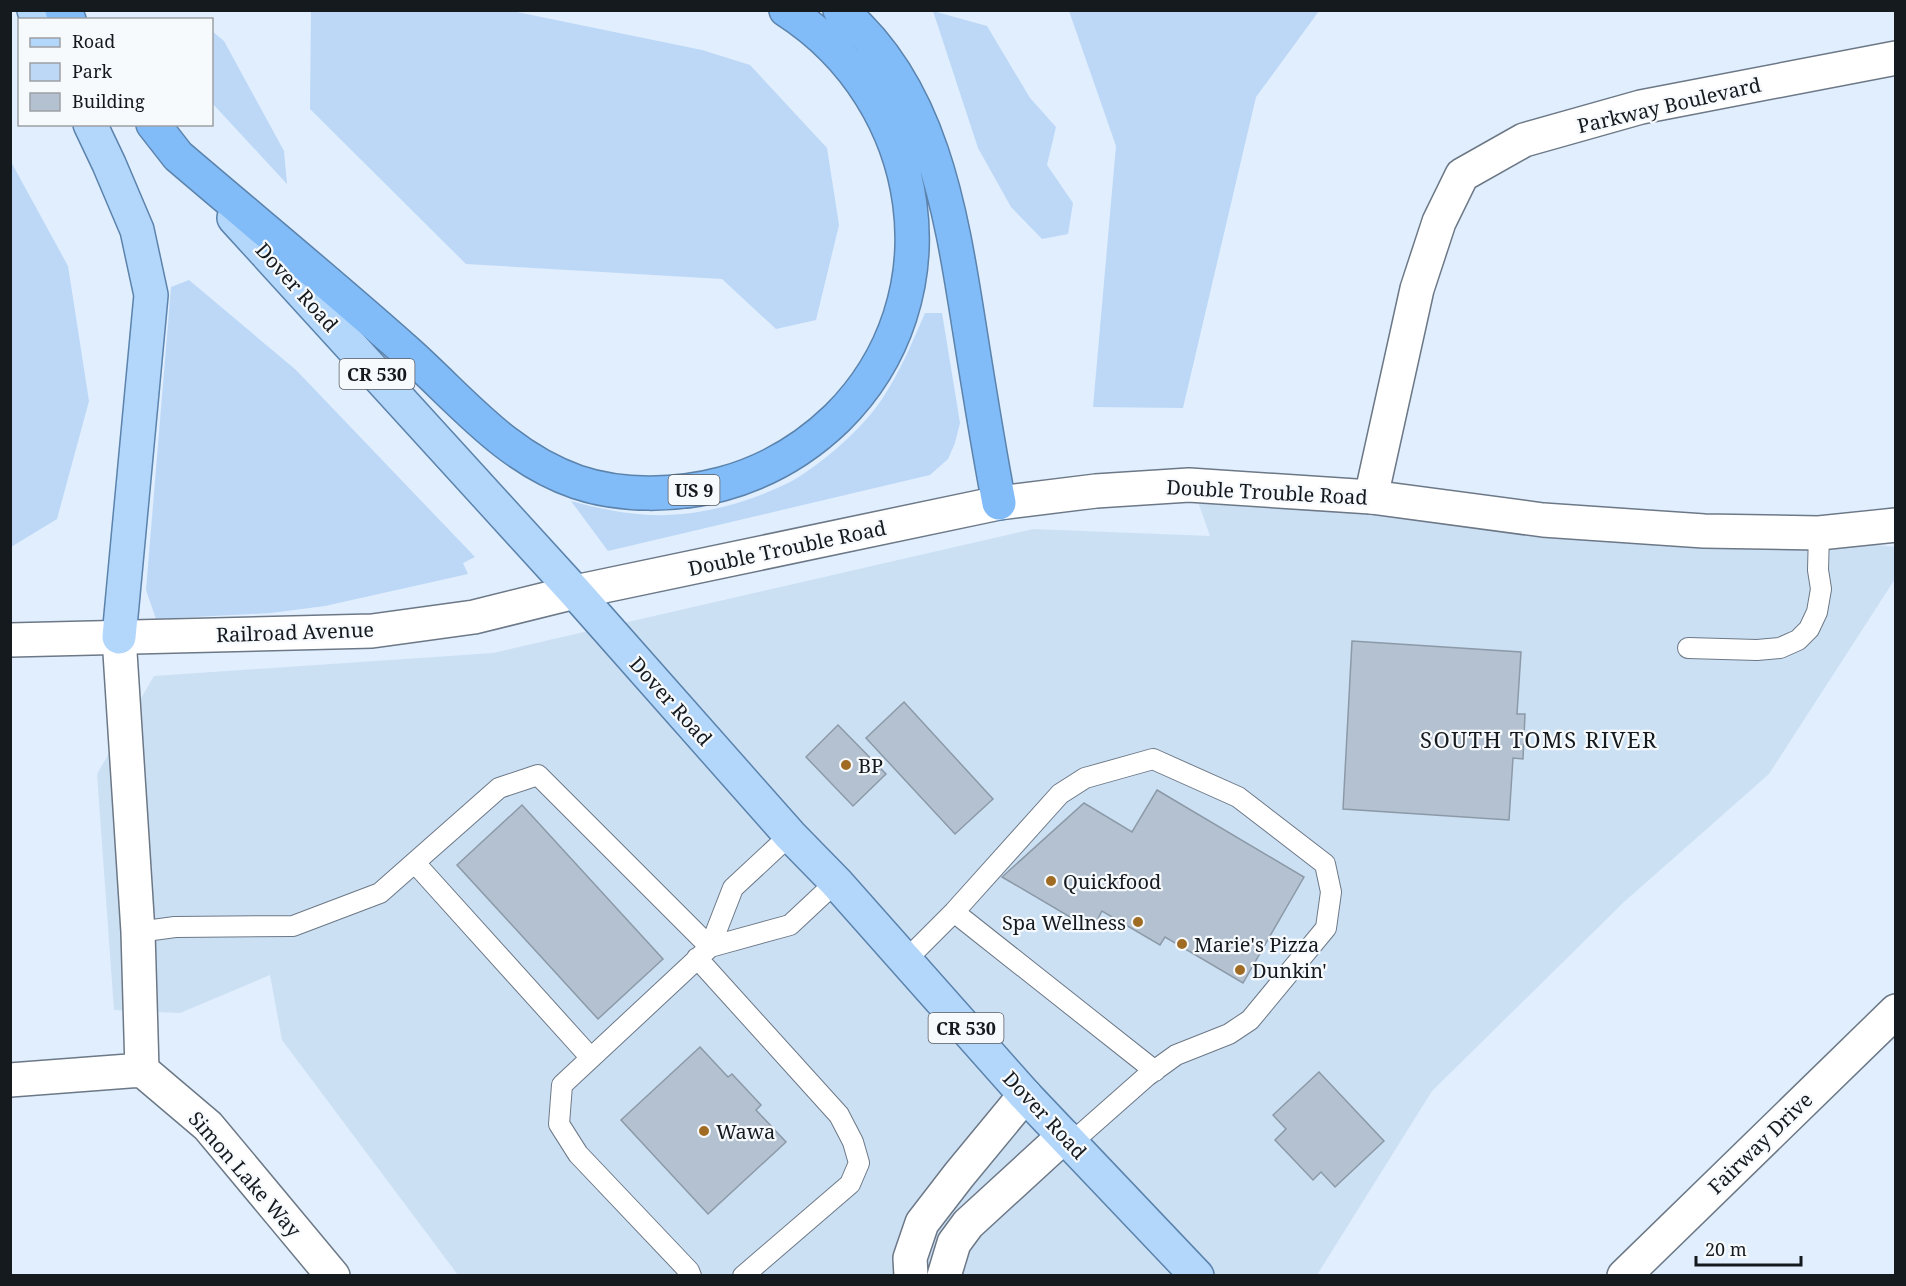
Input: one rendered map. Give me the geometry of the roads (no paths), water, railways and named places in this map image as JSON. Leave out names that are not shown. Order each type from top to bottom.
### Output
[{"type":"highway","name":"US 9","points":[[155,126],[178,156],[407,352],[477,421],[514,449],[563,477],[582,484],[640,492],[699,490],[741,479],[780,461],[812,441],[842,413],[871,378],[890,343],[899,320],[910,278],[913,250],[910,201],[893,137],[872,96],[837,52],[786,10]]},
{"type":"highway","points":[[840,10],[872,41],[892,69],[920,122],[931,152],[948,209],[957,254],[999,503]]},
{"type":"main road","points":[[91,126],[137,230],[151,295],[119,637]]},
{"type":"main road","name":"Dover Road","points":[[149,126],[575,592],[789,835],[836,882],[1025,1095],[1197,1275]]},
{"type":"street","name":"Parkway Boulevard","points":[[1371,497],[1417,289],[1439,222],[1462,175],[1524,140],[1641,107],[1896,58]]},
{"type":"street","name":"Double Trouble Road","points":[[575,592],[999,503],[1096,491],[1189,485],[1371,497],[1543,520],[1704,531],[1819,533],[1896,525]]},
{"type":"street","name":"Railroad Avenue","points":[[10,640],[372,631],[474,617],[575,592]]},
{"type":"street","points":[[10,1080],[142,1070],[138,932],[119,637]]},
{"type":"street","name":"Fairway Drive","points":[[1624,1275],[1896,1011]]},
{"type":"street","name":"Simon Lake Way","points":[[142,1070],[208,1126],[333,1275]]},
{"type":"street","points":[[911,1275],[910,1258],[922,1223],[1025,1095]]},
{"type":"street","points":[[944,1275],[954,1243],[968,1224],[1067,1140]]},
{"type":"lane","points":[[1688,648],[1756,651],[1780,648],[1797,640],[1809,629],[1817,612],[1821,589],[1818,570],[1819,533]]},
{"type":"lane","points":[[906,960],[954,912],[1060,794],[1085,778],[1153,759],[1238,797],[1325,864],[1331,892],[1326,928],[1250,1020],[1229,1034],[1176,1055],[1067,1140]]},
{"type":"lane","points":[[138,932],[175,927],[293,926],[380,893],[499,788],[538,775],[703,952],[839,1115],[853,1142],[859,1163],[850,1184],[743,1275]]},
{"type":"lane","points":[[691,1275],[578,1154],[559,1124],[562,1085],[703,952],[733,888],[789,835]]},
{"type":"lane","points":[[415,863],[591,1058]]},
{"type":"lane","points":[[703,952],[790,925],[836,882]]},
{"type":"lane","points":[[954,912],[1155,1071]]},
{"type":"place","name":"BP","points":[[846,765]]},
{"type":"place","name":"Quickfood","points":[[1051,881]]},
{"type":"place","name":"Spa Wellness","points":[[1138,922]]},
{"type":"place","name":"Marie's Pizza","points":[[1182,944]]},
{"type":"place","name":"Dunkin'","points":[[1240,970]]},
{"type":"place","name":"Wawa","points":[[704,1131]]},
{"type":"district","name":"SOUTH TOMS RIVER","points":[[1539,739]]}]
